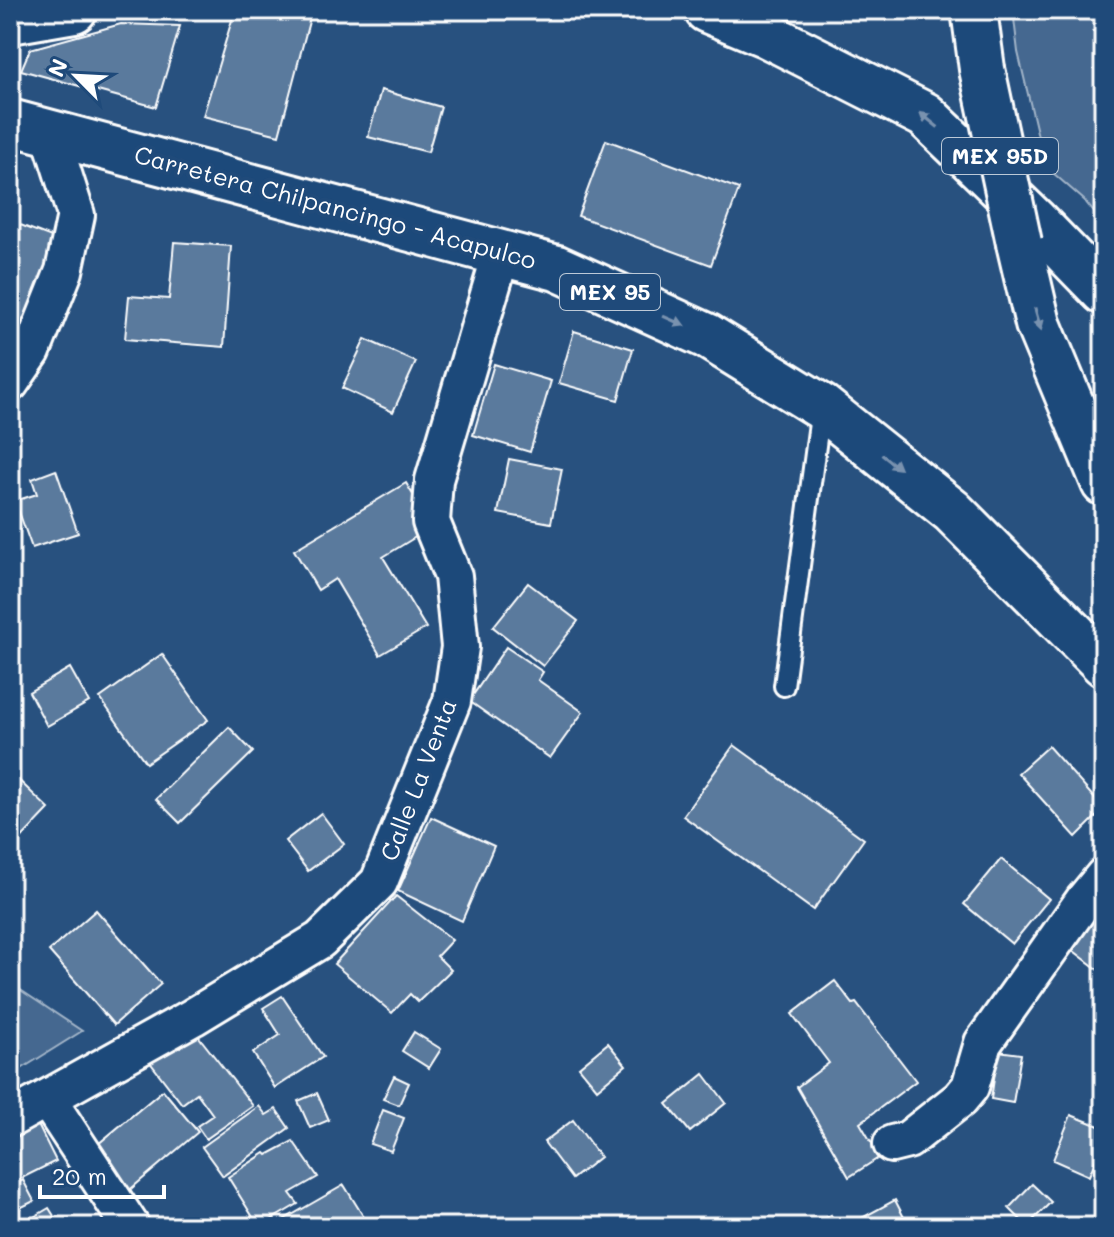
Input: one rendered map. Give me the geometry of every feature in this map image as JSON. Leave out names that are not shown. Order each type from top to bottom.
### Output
[{"type":"main road","points":[[10,21],[74,10]]},
{"type":"main road","points":[[707,10],[767,35],[925,115],[1104,292]]},
{"type":"main road","name":"MEX 95D","points":[[974,10],[982,69],[1038,324],[1104,483]]},
{"type":"main road","name":"Carretera Chilpancingo - Acapulco","points":[[30,128],[502,251],[557,268],[707,336],[822,407],[952,511],[1104,664]]},
{"type":"street","points":[[10,383],[32,351],[64,271],[76,215],[30,128]]},
{"type":"street","name":"Calle La Venta","points":[[10,1119],[193,1017],[320,940],[379,882],[452,701],[460,647],[453,576],[431,522],[434,480],[502,251]]},
{"type":"street","points":[[892,1144],[908,1140],[960,1099],[970,1087],[983,1043],[1104,876]]},
{"type":"street","points":[[47,1099],[131,1227]]},
{"type":"lane","points":[[784,686],[822,407]]},
{"type":"shaded area","points":[[1013,10],[1104,10],[1104,225],[1084,200],[1045,166],[1018,52]]},
{"type":"shaded area","points":[[10,983],[82,1031],[10,1076]]},
{"type":"building","points":[[235,10],[312,10],[279,135],[203,116]]},
{"type":"building","points":[[121,24],[180,26],[156,107],[21,70],[30,49]]},
{"type":"building","points":[[381,90],[441,107],[428,152],[368,137]]},
{"type":"building","points":[[606,140],[739,189],[711,265],[578,216]]},
{"type":"building","points":[[10,221],[57,239],[45,289],[10,359]]},
{"type":"building","points":[[174,242],[231,246],[224,347],[125,339],[129,296],[169,299]]},
{"type":"building","points":[[574,331],[633,349],[618,400],[559,383]]},
{"type":"building","points":[[365,339],[416,362],[393,412],[342,388]]},
{"type":"building","points":[[494,364],[551,381],[530,452],[473,435]]},
{"type":"building","points":[[509,459],[562,469],[551,523],[498,513]]},
{"type":"building","points":[[56,470],[78,533],[32,548],[15,501],[37,494],[32,479]]},
{"type":"building","points":[[406,483],[432,527],[383,557],[426,628],[380,655],[335,579],[318,590],[294,550]]},
{"type":"building","points":[[528,583],[578,621],[543,666],[493,627]]},
{"type":"building","points":[[506,647],[543,672],[538,680],[583,712],[550,758],[469,701]]},
{"type":"building","points":[[162,654],[208,720],[146,763],[100,698]]},
{"type":"building","points":[[70,668],[89,702],[47,726],[29,692]]},
{"type":"building","points":[[229,727],[253,752],[180,823],[156,799]]},
{"type":"building","points":[[734,745],[864,839],[813,910],[683,816]]},
{"type":"building","points":[[1048,746],[1104,809],[1076,837],[1018,773]]},
{"type":"building","points":[[10,772],[49,809],[10,850]]},
{"type":"building","points":[[321,813],[344,844],[308,871],[285,841]]},
{"type":"building","points":[[431,817],[494,846],[462,921],[398,891]]},
{"type":"building","points":[[1001,859],[1049,899],[1012,944],[964,904]]},
{"type":"building","points":[[1104,887],[1104,974],[1062,942]]},
{"type":"building","points":[[396,896],[452,940],[437,956],[451,970],[418,1002],[410,994],[392,1013],[334,964]]},
{"type":"building","points":[[96,910],[161,984],[114,1025],[49,951]]},
{"type":"building","points":[[835,981],[853,1004],[856,1003],[916,1081],[860,1123],[880,1157],[849,1177],[797,1087],[829,1063],[792,1014]]},
{"type":"building","points":[[282,996],[323,1057],[275,1088],[253,1053],[280,1035],[263,1008]]},
{"type":"building","points":[[192,1028],[253,1106],[206,1139],[197,1126],[213,1115],[197,1093],[182,1104],[149,1061]]},
{"type":"building","points":[[414,1032],[441,1049],[429,1068],[402,1051]]},
{"type":"building","points":[[608,1043],[626,1065],[597,1089],[579,1067]]},
{"type":"building","points":[[998,1051],[1021,1054],[1013,1103],[991,1099]]},
{"type":"building","points":[[704,1074],[726,1103],[690,1132],[667,1104]]},
{"type":"building","points":[[394,1076],[409,1083],[399,1105],[383,1099]]},
{"type":"building","points":[[163,1090],[198,1132],[126,1193],[91,1150]]},
{"type":"building","points":[[317,1093],[329,1120],[310,1128],[298,1101]]},
{"type":"building","points":[[259,1106],[266,1115],[276,1109],[289,1128],[223,1176],[202,1147]]},
{"type":"building","points":[[383,1110],[404,1118],[391,1151],[370,1144]]},
{"type":"building","points":[[1071,1115],[1104,1128],[1104,1140],[1089,1176],[1053,1160]]},
{"type":"building","points":[[573,1120],[600,1157],[572,1179],[544,1142]]},
{"type":"building","points":[[37,1123],[56,1161],[10,1184],[10,1137]]},
{"type":"building","points":[[293,1141],[318,1177],[290,1193],[298,1204],[259,1227],[228,1177],[265,1153],[267,1155]]},
{"type":"building","points":[[23,1180],[34,1201],[10,1213],[10,1187]]},
{"type":"building","points":[[1032,1184],[1051,1202],[1027,1226],[1009,1208]]},
{"type":"building","points":[[344,1185],[370,1227],[271,1227]]},
{"type":"building","points":[[895,1200],[909,1227],[850,1227],[849,1225]]},
{"type":"building","points":[[49,1208],[61,1227],[17,1227]]},
{"type":"building","points":[[831,1215],[838,1227],[811,1227]]}]
